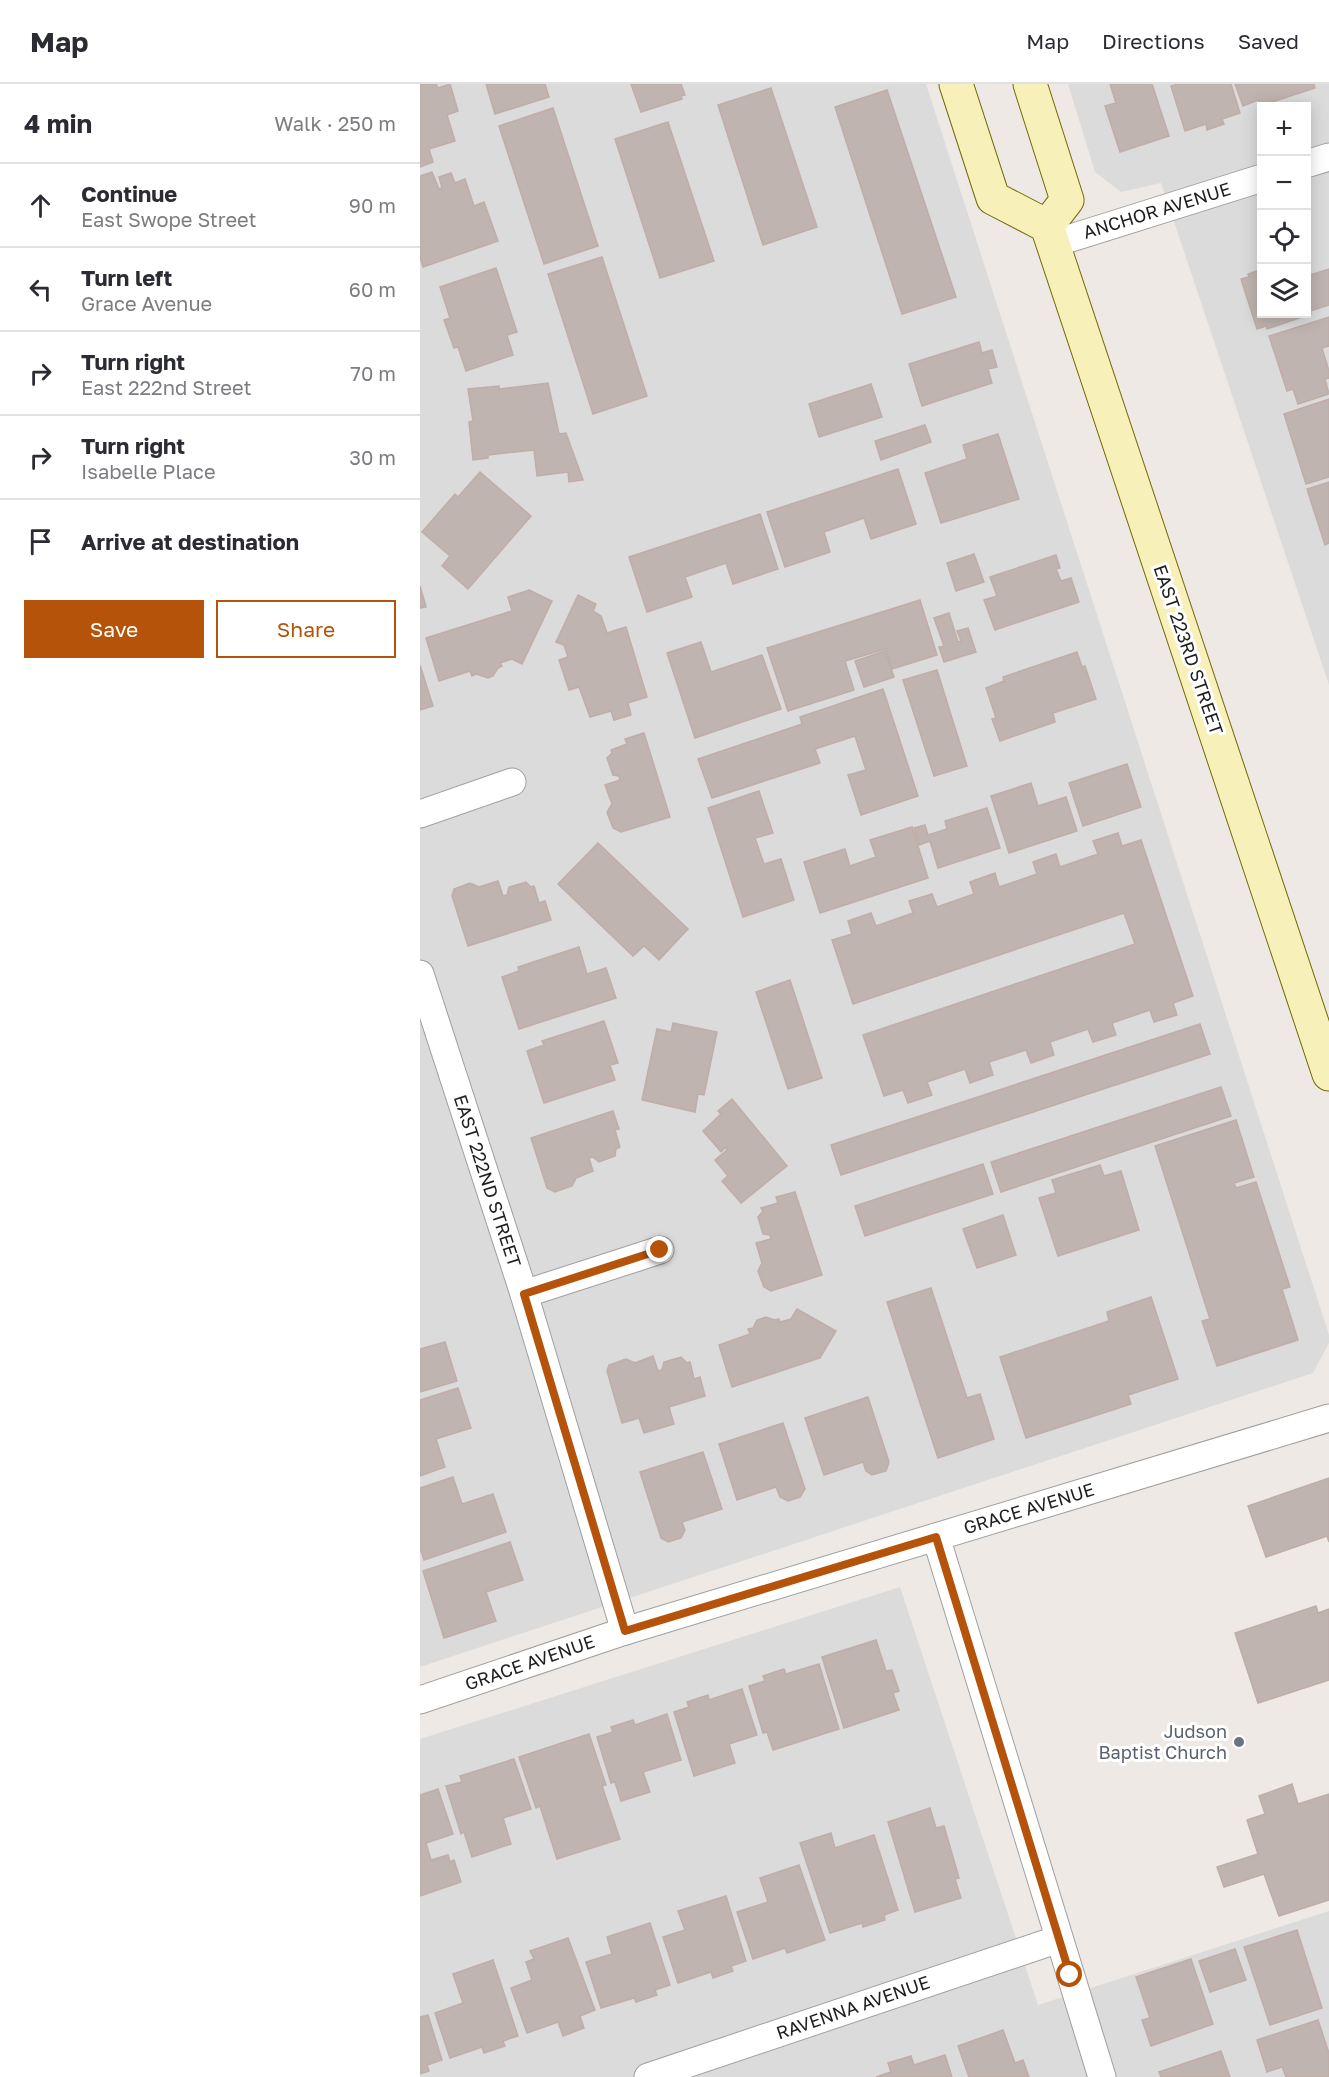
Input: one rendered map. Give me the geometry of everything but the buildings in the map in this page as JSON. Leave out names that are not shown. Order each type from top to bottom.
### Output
[{"type":"main road","points":[[956,84],[993,198],[1050,235],[1067,200],[1030,84]]},
{"type":"main road","name":"EAST 223RD STREET","points":[[1050,235],[1329,1074]]},
{"type":"street","points":[[1311,162],[1329,157]]},
{"type":"street","name":"ANCHOR AVENUE","points":[[1050,235],[1257,179]]},
{"type":"street","points":[[420,814],[512,782]]},
{"type":"street","name":"EAST 222ND STREET","points":[[420,974],[524,1294],[625,1631]]},
{"type":"street","points":[[524,1294],[660,1250]]},
{"type":"street","name":"GRACE AVENUE","points":[[420,1700],[625,1631],[1329,1418]]},
{"type":"street","points":[[936,1537],[1102,2077]]},
{"type":"street","name":"RAVENNA AVENUE","points":[[648,2077],[1059,1939]]},
{"type":"shaded area","points":[[420,84],[926,84],[1329,1335],[1329,1343],[1313,1373],[420,1667]]},
{"type":"shaded area","points":[[1068,84],[1329,84],[1329,685],[1161,183],[1121,192],[1095,172]]},
{"type":"shaded area","points":[[900,1587],[1038,2005],[1329,1911],[1329,2077],[420,2077],[420,1739]]},
{"type":"place","name":"Judson Baptist Church","points":[[1239,1742]]},
{"type":"route","points":[[660,1250],[524,1294],[625,1631],[936,1537],[1070,1975]]}]
